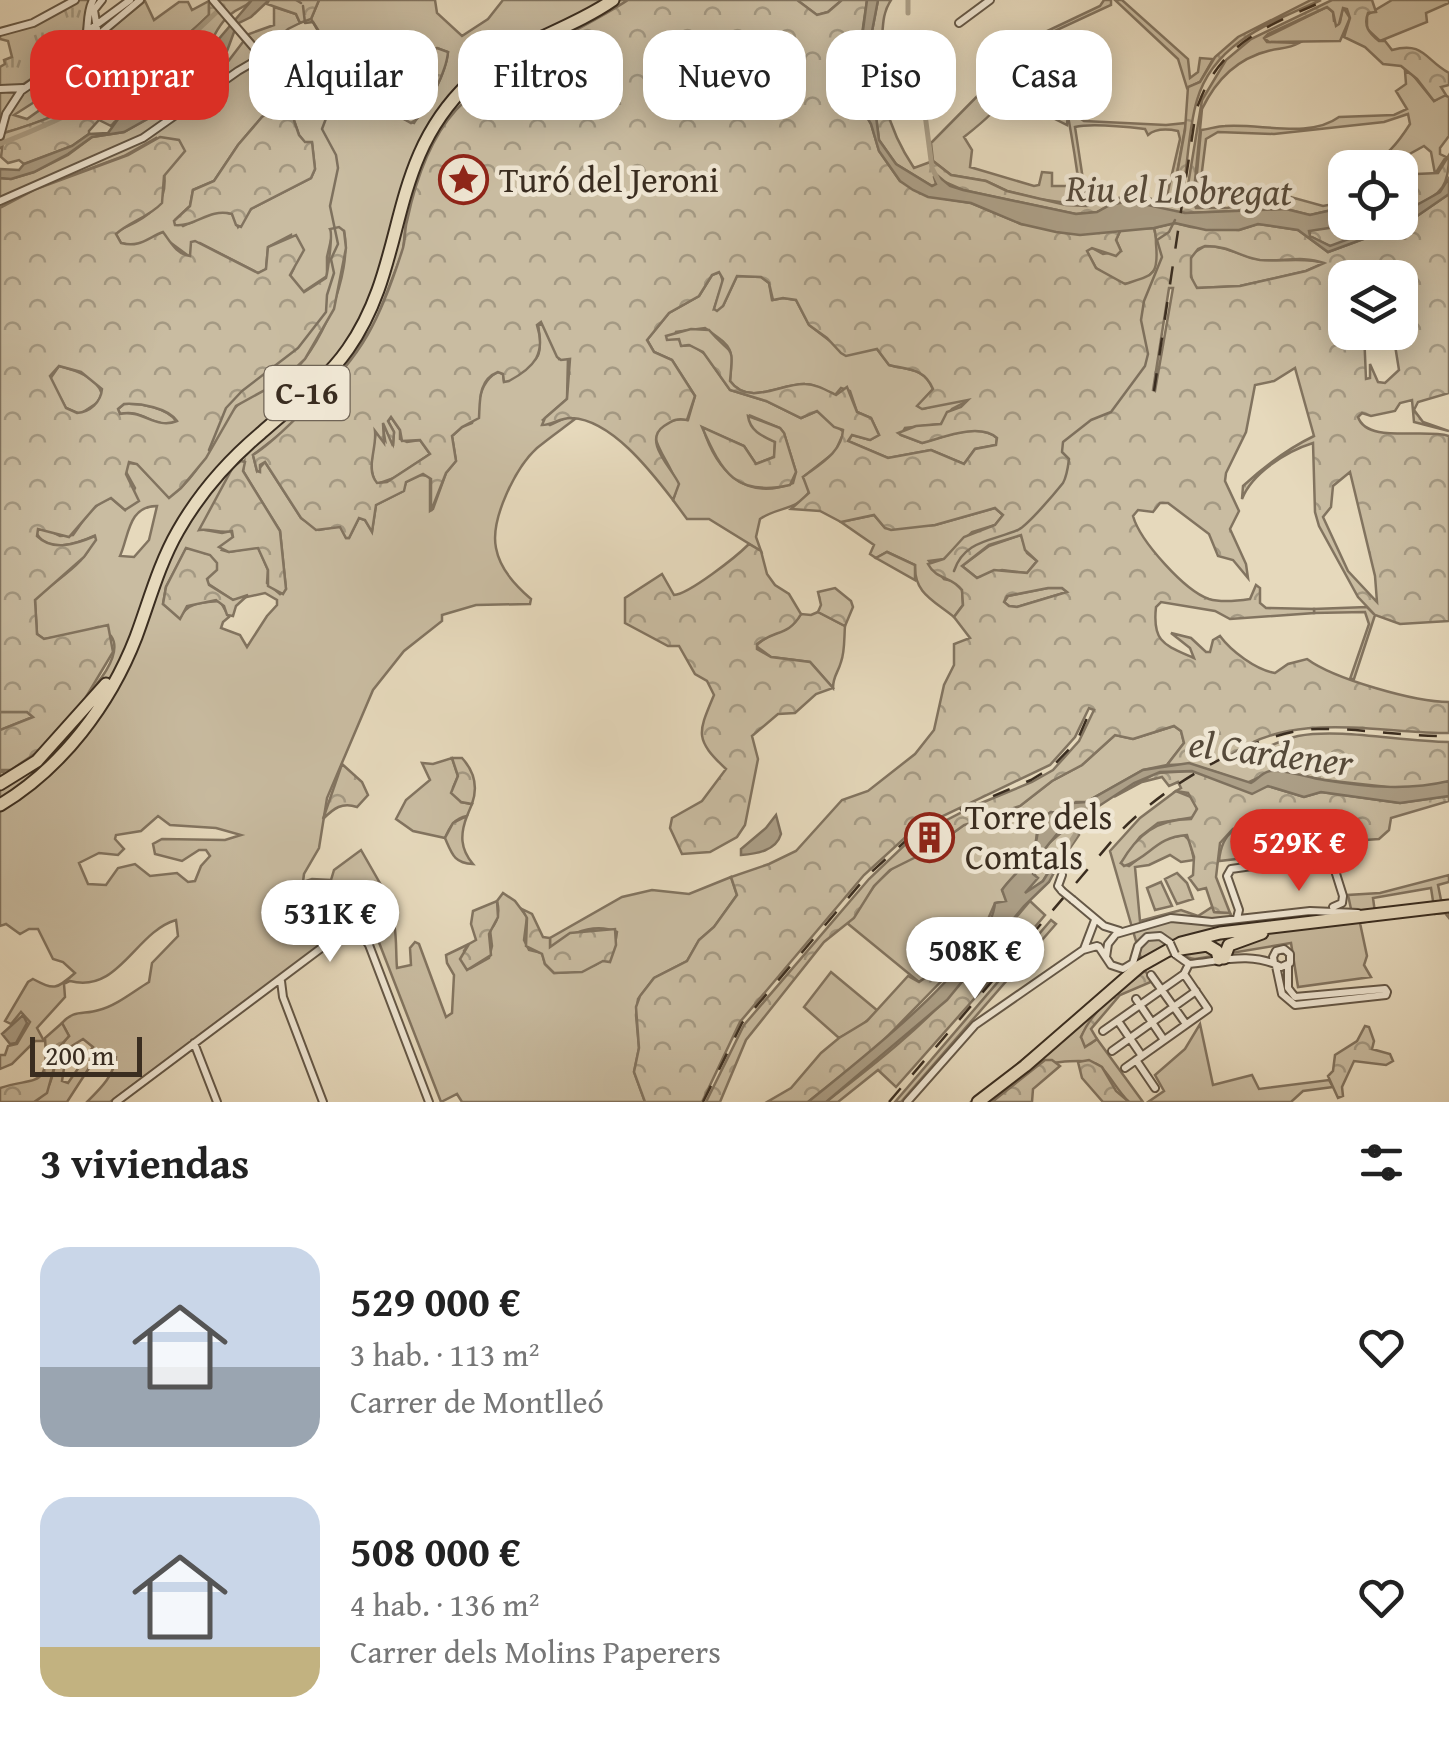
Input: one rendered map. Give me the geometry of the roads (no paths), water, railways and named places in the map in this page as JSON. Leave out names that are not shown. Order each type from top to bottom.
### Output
[{"type":"highway","name":"C-16","points":[[0,797],[59,748],[92,708],[123,650],[159,555],[188,503],[244,439],[321,372],[358,321],[374,286],[409,157],[433,114],[470,72],[492,56],[601,0]]},
{"type":"highway","name":"C-16","points":[[0,809],[57,760],[97,712],[127,658],[168,550],[193,508],[236,456],[321,380],[359,332],[383,276],[414,162],[446,107],[470,81],[504,55],[613,0]]},
{"type":"highway","points":[[0,784],[36,760],[106,684]]},
{"type":"highway","points":[[981,1102],[1128,980],[1173,949],[1272,930],[1449,908]]},
{"type":"highway","points":[[981,1102],[1140,966],[1181,943],[1220,933],[1449,908]]},
{"type":"highway","points":[[1173,949],[1207,946],[1221,954],[1234,942],[1272,930]]},
{"type":"street","points":[[0,32],[33,23],[76,0]]},
{"type":"street","points":[[93,0],[88,11],[94,30]]},
{"type":"street","points":[[95,30],[94,10],[102,0]]},
{"type":"street","points":[[98,30],[130,0]]},
{"type":"street","points":[[99,30],[140,0]]},
{"type":"street","points":[[959,23],[990,0]]},
{"type":"street","points":[[214,2],[249,42]]},
{"type":"street","points":[[0,201],[143,138],[249,64]]},
{"type":"street","points":[[0,136],[4,106],[30,84]]},
{"type":"street","points":[[1,90],[14,94]]},
{"type":"street","points":[[908,1102],[975,1025],[1084,950],[1110,941],[1122,931],[1178,918],[1212,922],[1316,911],[1338,906],[1343,898],[1332,861],[1326,856],[1231,868],[1227,876],[1239,910],[1236,919]]},
{"type":"street","points":[[1062,875],[1058,886],[1062,891],[1107,927],[1110,941],[1106,957]]},
{"type":"street","points":[[1239,910],[1250,917]]},
{"type":"street","points":[[1316,911],[1364,914]]},
{"type":"street","points":[[1084,950],[1096,922],[1093,915]]},
{"type":"street","points":[[1094,928],[1122,931]]},
{"type":"street","points":[[116,1102],[344,931],[359,930],[369,945],[429,1102]]},
{"type":"street","points":[[1090,939],[1111,965],[1123,969],[1133,963],[1138,946],[1147,937],[1160,936],[1189,964]]},
{"type":"street","points":[[1276,950],[1286,950],[1291,957],[1288,988],[1295,997],[1385,989],[1387,992],[1295,1005],[1282,994],[1272,961],[1276,950]]},
{"type":"street","points":[[1103,1031],[1138,1002],[1184,974],[1189,964],[1221,954],[1288,964]]},
{"type":"street","points":[[1124,1068],[1208,1008],[1184,974]]},
{"type":"street","points":[[1152,975],[1186,1024]]},
{"type":"street","points":[[281,981],[283,997],[323,1102]]},
{"type":"street","points":[[1112,1051],[1196,991]]},
{"type":"street","points":[[265,992],[283,997]]},
{"type":"street","points":[[1138,1002],[1164,1040]]},
{"type":"street","points":[[1118,1021],[1155,1088]]},
{"type":"street","points":[[194,1043],[217,1102]]},
{"type":"waterway","points":[[296,0],[301,3]]},
{"type":"waterway","points":[[908,0],[908,13]]},
{"type":"waterway","points":[[0,144],[132,80],[178,48],[223,6]]},
{"type":"waterway","points":[[209,450],[226,408],[298,348],[326,312],[334,273],[331,259],[338,244],[330,206],[338,168],[336,155],[322,129],[333,100],[328,76],[319,60],[325,41],[313,22],[305,23],[303,6]]},
{"type":"waterway","points":[[926,120],[932,168],[939,182]]},
{"type":"waterway","name":"Riu el Llobregat","points":[[954,571],[972,547],[1018,530],[1028,522],[1063,483],[1069,459],[1062,452],[1063,442],[1091,420],[1111,412],[1145,366],[1148,354],[1141,320],[1144,301],[1162,257],[1157,240],[1169,232],[1175,220]]},
{"type":"waterway","points":[[1053,870],[1075,835]]},
{"type":"railway","points":[[1154,391],[1196,111],[1205,88],[1217,69],[1246,40],[1326,0]]},
{"type":"railway","points":[[703,1102],[742,1023],[866,877],[911,836],[941,818],[1051,768],[1077,741],[1091,709]]},
{"type":"railway","points":[[889,1102],[1117,835],[1182,782],[1237,751],[1293,732],[1334,729],[1449,736]]},
{"type":"place","name":"Turó del Jeroni","points":[[464,180]]},
{"type":"place","name":"Torre dels Comtals","points":[[930,837]]},
{"type":"water label","name":"el Cardener","points":[[1271,753]]}]
